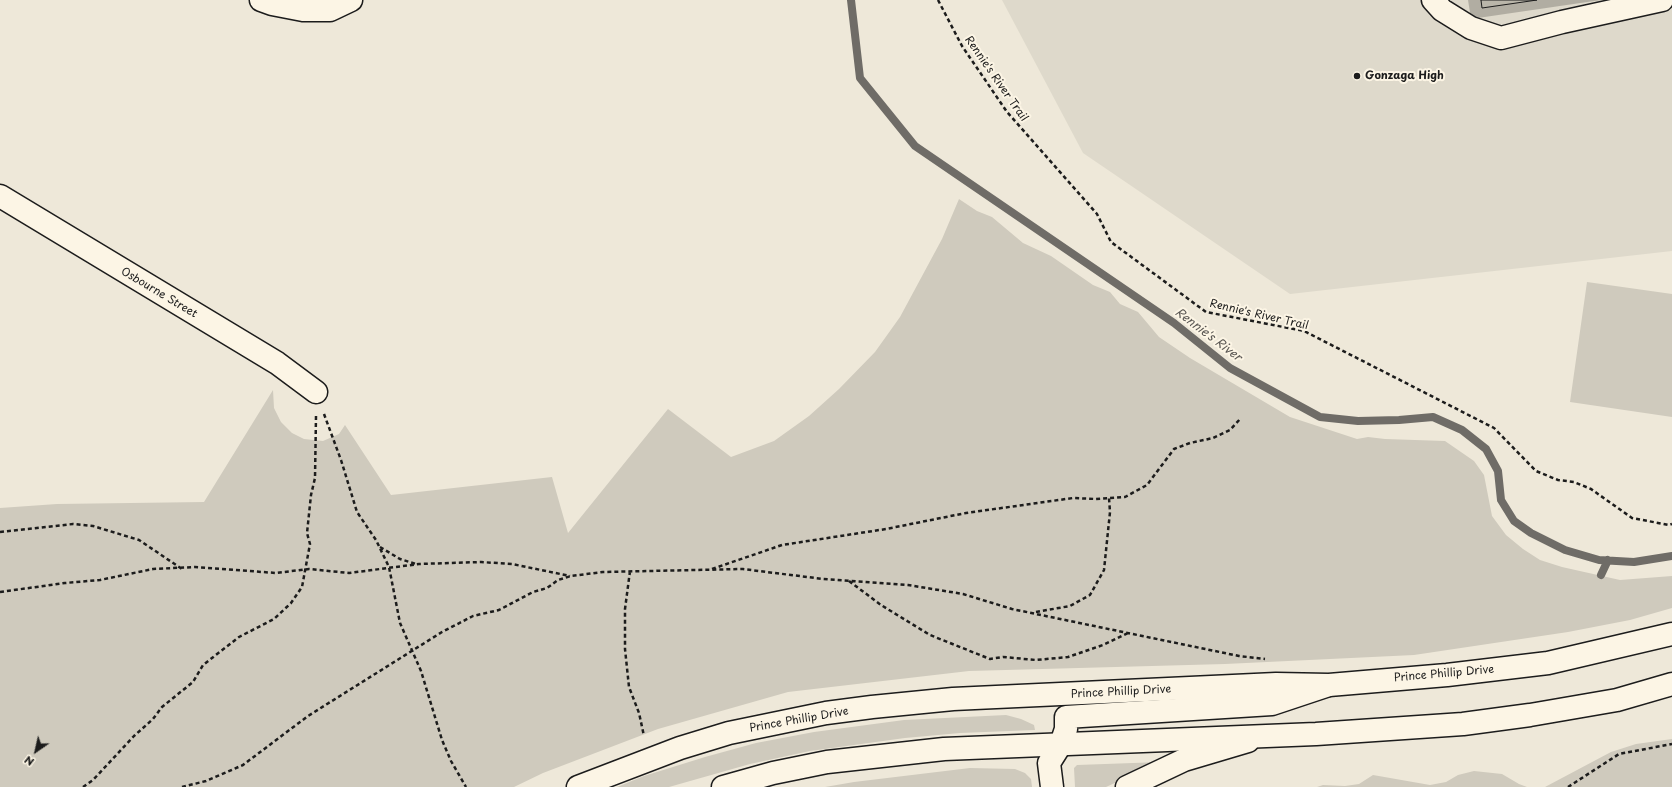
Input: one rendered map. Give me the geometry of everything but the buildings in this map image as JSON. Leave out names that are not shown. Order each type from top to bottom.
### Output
[{"type":"main road","points":[[261,0],[303,10],[330,10],[351,0]]},
{"type":"main road","points":[[1433,0],[1442,10],[1470,28],[1501,38],[1562,22],[1662,0]]},
{"type":"main road","name":"Osbourne Street","points":[[0,196],[277,363],[316,392]]},
{"type":"main road","name":"Prince Phillip Drive","points":[[578,787],[680,748],[730,733],[826,713],[953,699],[1276,684],[1329,685],[1447,675],[1548,663],[1672,634]]},
{"type":"main road","points":[[724,787],[773,773],[827,762],[944,749],[1388,730],[1530,715],[1617,700],[1672,684]]},
{"type":"main road","points":[[1052,787],[1049,763],[1061,744],[1066,729],[1066,717],[1272,704],[1329,685]]},
{"type":"main road","points":[[1126,787],[1184,760],[1244,743],[1258,736]]},
{"type":"path","name":"Rennie's River Trail","points":[[938,0],[962,46],[1007,112],[1097,214],[1111,242],[1206,312],[1304,331],[1494,428],[1536,471],[1558,480],[1574,482],[1592,489],[1632,518],[1669,525],[1672,524]]},
{"type":"path","points":[[316,392],[341,460],[357,512],[379,546],[390,567],[400,623],[406,641],[413,651],[421,671],[442,740],[451,761],[466,787]]},
{"type":"path","points":[[83,787],[94,780],[134,736],[153,719],[162,707],[193,682],[203,665],[239,637],[274,619],[286,608],[302,587],[310,544],[307,532],[311,495],[315,478],[316,392]]},
{"type":"path","points":[[709,569],[782,545],[886,529],[966,514],[1073,498],[1125,497],[1147,485],[1174,449],[1190,443],[1213,438],[1230,430],[1241,418]]},
{"type":"path","points":[[1034,613],[1070,606],[1090,595],[1104,570],[1110,512],[1109,498]]},
{"type":"path","points":[[0,532],[73,524],[93,526],[139,540],[182,569]]},
{"type":"path","points":[[379,546],[400,559],[419,564]]},
{"type":"path","points":[[0,592],[100,580],[153,569],[182,569],[195,567],[276,573],[304,570],[349,573],[419,564],[481,562],[512,564],[571,576]]},
{"type":"path","points":[[182,787],[206,781],[243,764],[308,716],[473,616],[499,610],[533,592],[547,588],[558,580],[571,576],[603,572],[743,569],[908,585],[963,594],[1034,613],[1239,656],[1271,659]]},
{"type":"path","points":[[630,571],[625,609],[625,649],[629,687],[639,713],[645,741]]},
{"type":"path","points":[[848,580],[881,605],[930,635],[990,659],[1003,656],[1036,660],[1068,657],[1103,645],[1128,632]]},
{"type":"path","points":[[1568,787],[1619,754],[1672,744]]},
{"type":"shaded area","name":"Gonzaga High","points":[[1002,0],[1672,0],[1672,251],[1290,294],[1083,153]]},
{"type":"shaded area","points":[[959,199],[977,211],[992,217],[1023,243],[1051,256],[1093,285],[1110,292],[1120,304],[1138,312],[1159,337],[1190,358],[1290,417],[1357,439],[1368,437],[1445,441],[1474,461],[1484,475],[1492,516],[1506,535],[1523,549],[1540,560],[1562,567],[1620,580],[1672,576],[1672,608],[1630,620],[1568,632],[1414,655],[1225,664],[969,671],[788,692],[658,729],[543,773],[514,787],[0,787],[0,508],[57,504],[204,502],[273,390],[274,408],[281,422],[292,433],[304,439],[323,441],[339,434],[345,425],[391,495],[552,477],[568,533],[668,409],[731,457],[774,441],[809,416],[839,389],[875,352],[900,317],[942,239]]},
{"type":"shaded area","points":[[1587,282],[1672,294],[1672,417],[1570,402]]},
{"type":"shaded area","points":[[1006,715],[1021,719],[1034,725],[1035,730],[960,733],[905,738],[810,751],[750,764],[669,787],[617,787],[644,776],[705,757],[756,743],[814,732],[904,720]]},
{"type":"shaded area","points":[[1672,739],[1672,787],[1545,787],[1611,752],[1636,744]]},
{"type":"shaded area","points":[[1161,762],[1106,787],[1075,787],[1074,768],[1077,765]]},
{"type":"shaded area","points":[[970,768],[1015,769],[1025,773],[1031,779],[1032,787],[825,787],[854,782]]},
{"type":"shaded area","points":[[1474,771],[1502,774],[1527,787],[1317,787],[1323,785],[1345,786],[1359,784],[1373,775],[1430,785],[1446,782],[1458,775]]},
{"type":"waterway","name":"Rennie's River","points":[[851,0],[860,78],[915,146],[1174,323],[1230,368],[1320,417],[1358,421],[1433,417],[1462,430],[1486,449],[1498,471],[1501,500],[1514,521],[1531,533],[1565,550],[1599,560],[1634,562],[1672,556]]},
{"type":"waterway","points":[[1601,575],[1608,560]]},
{"type":"place","name":"Gonzaga High","points":[[1357,76]]}]
